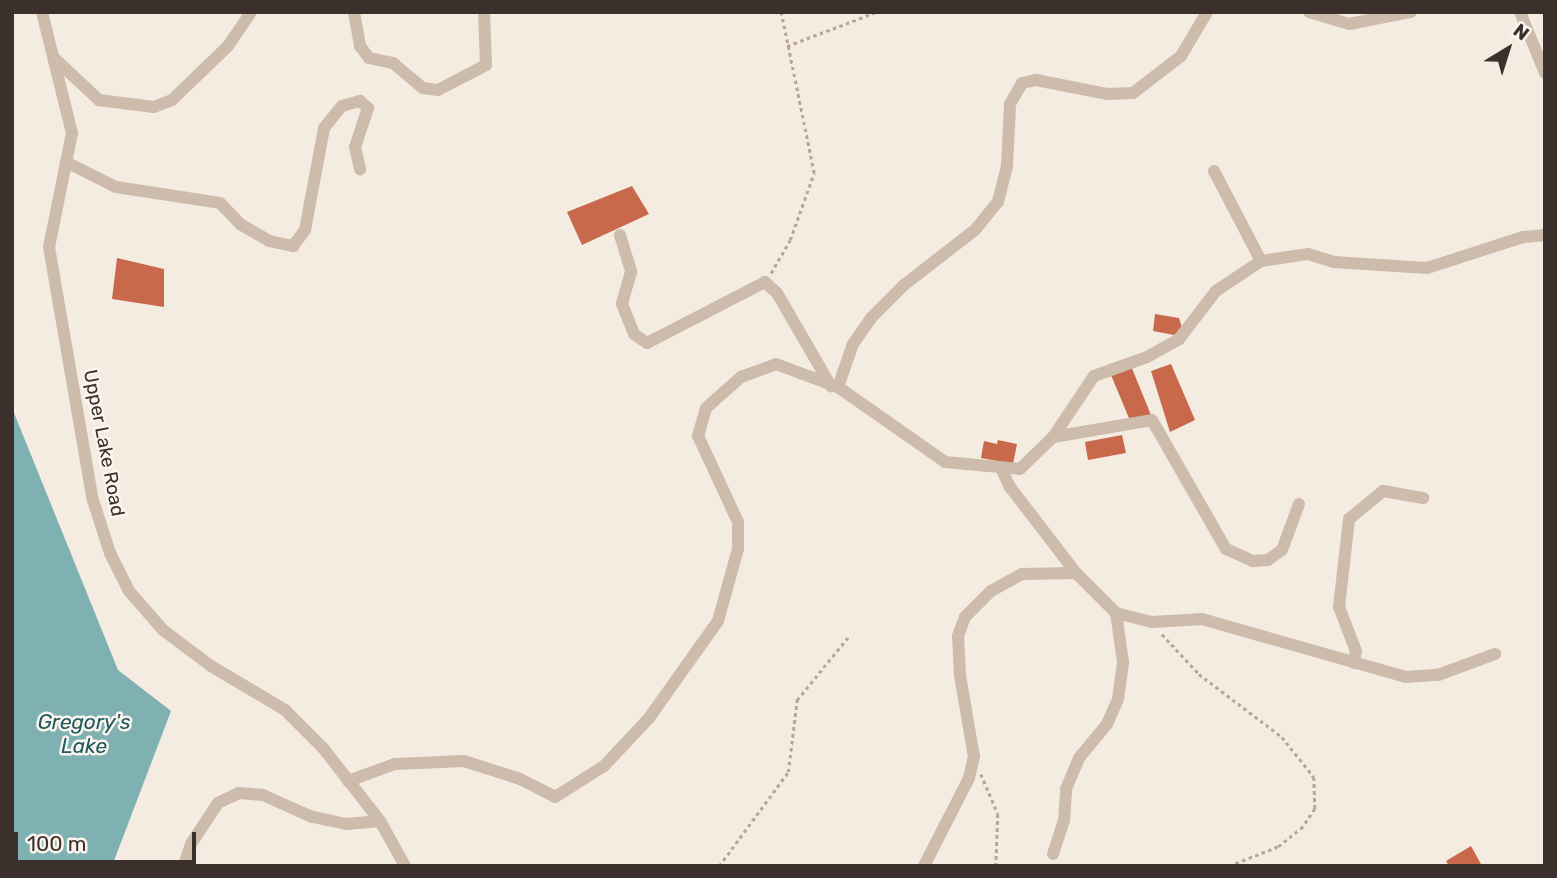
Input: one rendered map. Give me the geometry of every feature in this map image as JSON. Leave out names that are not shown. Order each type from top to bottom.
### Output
[{"type":"street","name":"Upper Lake Road","points":[[42,12],[72,133],[49,247],[92,497],[110,553],[129,591],[163,630],[211,667],[285,710],[323,748],[380,821],[405,866]]},
{"type":"street","points":[[53,57],[99,100],[155,107],[172,100],[229,46],[251,12]]},
{"type":"street","points":[[354,12],[360,46],[369,58],[393,63],[422,88],[438,90],[486,65],[484,12]]},
{"type":"street","points":[[834,387],[853,344],[871,318],[904,285],[975,230],[998,202],[1007,166],[1010,104],[1022,83],[1035,80],[1107,94],[1133,93],[1181,55],[1207,12]]},
{"type":"street","points":[[1309,12],[1349,24],[1411,12]]},
{"type":"street","points":[[1520,12],[1545,73]]},
{"type":"street","points":[[66,162],[116,187],[220,203],[259,235],[293,246],[305,230],[324,128],[342,106],[360,101],[368,108],[355,147],[360,169]]},
{"type":"street","points":[[1214,171],[1261,261]]},
{"type":"street","points":[[620,235],[631,272],[622,304],[634,334],[647,343],[765,282],[777,293],[834,387]]},
{"type":"street","points":[[348,781],[395,764],[464,761],[520,779],[555,797],[604,766],[649,718],[718,621],[738,549],[738,522],[698,436],[706,408],[741,377],[776,364],[834,387],[945,462],[1020,469],[1053,438],[1094,376],[1147,357],[1179,339],[1216,290],[1261,261],[1308,254],[1334,262],[1427,268],[1522,237],[1545,235]]},
{"type":"street","points":[[1053,438],[1152,420],[1226,548],[1253,561],[1268,560],[1282,550],[1299,504]]},
{"type":"street","points":[[1001,468],[1010,486],[1076,573],[1116,613],[1152,622],[1202,619],[1406,677],[1438,675],[1496,654]]},
{"type":"street","points":[[1354,663],[1356,651],[1339,607],[1349,519],[1383,491],[1423,498]]},
{"type":"street","points":[[924,866],[969,778],[974,757],[960,674],[958,636],[965,617],[991,591],[1021,574],[1076,573]]},
{"type":"street","points":[[1053,854],[1064,821],[1066,789],[1079,758],[1107,724],[1118,699],[1124,662],[1116,613]]},
{"type":"street","points":[[184,866],[191,844],[218,803],[239,793],[263,795],[312,817],[346,824],[380,821]]},
{"type":"path","points":[[765,282],[790,240],[814,173],[786,47],[781,12]]},
{"type":"path","points":[[786,47],[876,12]]},
{"type":"path","points":[[1152,622],[1199,674],[1282,737],[1314,777],[1315,809],[1303,827],[1278,846],[1230,866]]},
{"type":"path","points":[[719,866],[788,772],[797,700],[849,636]]},
{"type":"path","points":[[974,757],[998,814],[996,866]]},
{"type":"water","name":"Gregory's Lake","points":[[12,408],[118,670],[171,711],[112,866],[12,866]]},
{"type":"building","points":[[632,186],[649,214],[582,245],[567,212]]},
{"type":"building","points":[[117,258],[164,269],[164,307],[112,299]]},
{"type":"building","points":[[1155,314],[1179,318],[1182,328],[1174,335],[1153,331]]},
{"type":"building","points":[[1171,364],[1195,420],[1170,432],[1151,371]]},
{"type":"building","points":[[1131,366],[1151,415],[1131,423],[1111,375]]},
{"type":"building","points":[[1122,435],[1126,453],[1088,460],[1085,442]]},
{"type":"building","points":[[998,440],[1017,444],[1013,464],[981,458],[984,441],[997,444]]},
{"type":"building","points":[[1471,846],[1482,866],[1449,866],[1446,861]]}]
